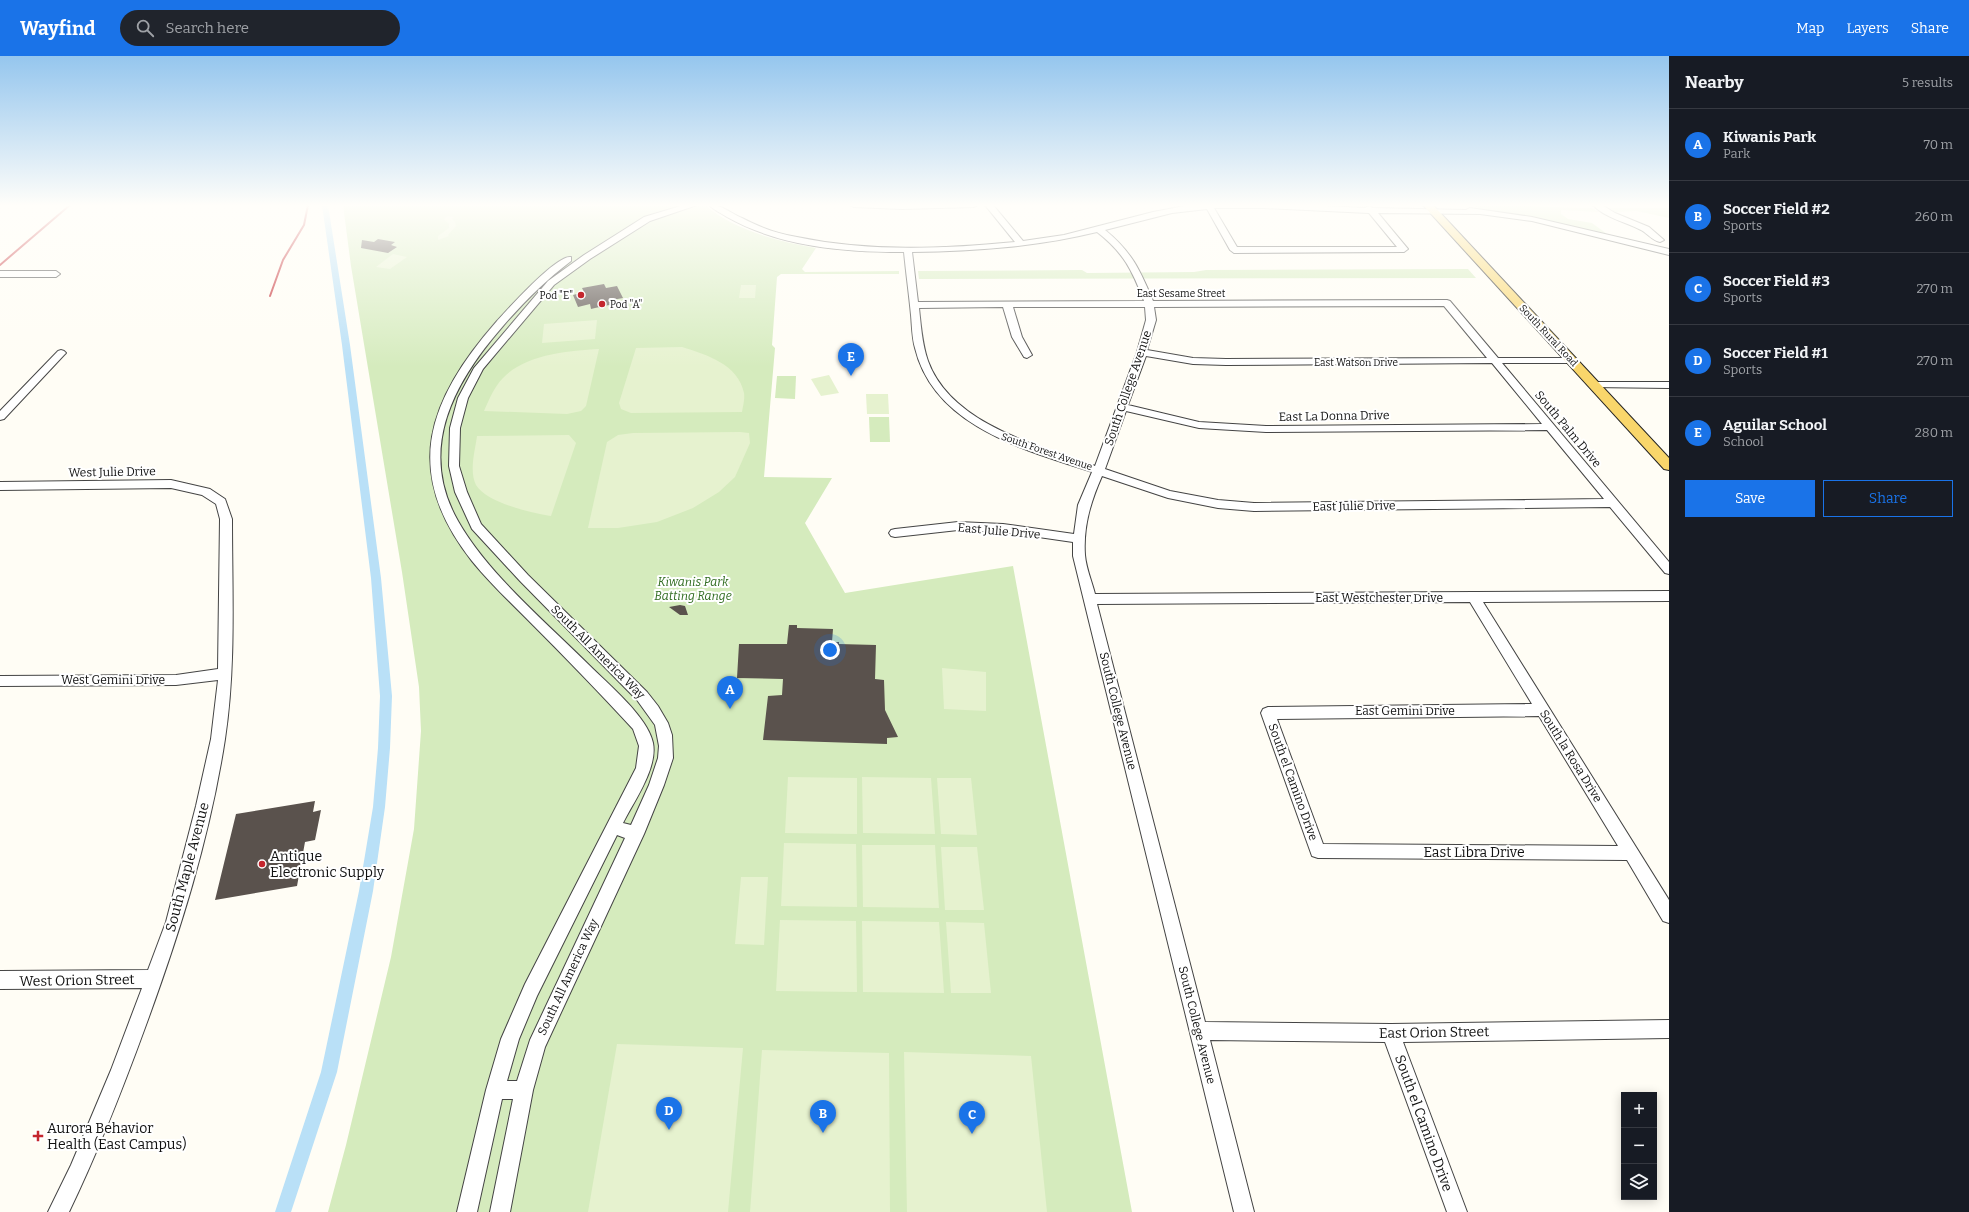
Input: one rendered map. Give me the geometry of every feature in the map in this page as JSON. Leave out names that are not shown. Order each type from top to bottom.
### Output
[{"type":"main road","name":"South Rural Road","points":[[1478,259],[1669,466]]},
{"type":"street","name":"South All America Way","points":[[467,1212],[495,1090],[510,1039],[531,990],[643,769],[647,745],[644,735],[628,714],[517,601],[470,549],[458,532],[443,502],[435,464],[437,430],[447,398],[470,359],[525,296],[551,271],[568,259]]},
{"type":"street","name":"South All America Way","points":[[500,1212],[524,1090],[536,1046],[636,834],[663,768],[668,740],[664,728],[652,707],[491,544],[476,526],[461,492],[454,466],[455,428],[463,398],[479,368],[540,294],[562,274],[585,259]]},
{"type":"street","name":"South Forest Avenue","points":[[909,259],[919,347],[924,363],[938,389],[948,400],[963,412],[996,433],[1035,449],[1099,470]]},
{"type":"street","name":"South College Avenue","points":[[1129,259],[1149,304],[1151,320],[1142,352],[1099,470],[1084,505],[1079,539],[1080,556],[1244,1212]]},
{"type":"street","points":[[551,271],[562,274]]},
{"type":"street","points":[[0,274],[56,274]]},
{"type":"street","name":"East Sesame Street","points":[[914,305],[1447,303]]},
{"type":"street","name":"South Palm Drive","points":[[1447,303],[1669,570]]},
{"type":"street","points":[[1007,304],[1016,337],[1027,355]]},
{"type":"street","name":"East Watson Drive","points":[[1142,352],[1193,361],[1226,362],[1572,360]]},
{"type":"street","points":[[0,417],[61,353]]},
{"type":"street","points":[[1595,386],[1669,385]]},
{"type":"street","name":"East La Donna Drive","points":[[1121,407],[1199,425],[1231,428],[1550,427]]},
{"type":"street","name":"East Julie Drive","points":[[1099,470],[1168,494],[1218,504],[1254,507],[1613,503]]},
{"type":"street","name":"West Julie Drive","points":[[0,486],[171,484],[206,492],[221,502]]},
{"type":"street","name":"South Maple Avenue","points":[[58,1212],[78,1172],[120,1071],[154,979],[174,922],[204,806],[218,738],[225,674],[226,519],[221,502]]},
{"type":"street","name":"East Julie Drive","points":[[895,533],[958,526],[1003,528],[1079,539]]},
{"type":"street","points":[[517,601],[537,591]]},
{"type":"street","name":"East Westchester Drive","points":[[1090,599],[1669,596]]},
{"type":"street","name":"South la Rosa Drive","points":[[1474,598],[1669,914]]},
{"type":"street","name":"West Gemini Drive","points":[[0,681],[176,680],[225,674]]},
{"type":"street","name":"East Gemini Drive","points":[[1268,712],[1542,710]]},
{"type":"street","name":"South el Camino Drive","points":[[1268,712],[1318,851]]},
{"type":"street","points":[[613,827],[636,834]]},
{"type":"street","name":"East Libra Drive","points":[[1318,851],[1631,852]]},
{"type":"street","name":"West Orion Street","points":[[0,980],[154,979]]},
{"type":"street","name":"East Orion Street","points":[[1199,1031],[1391,1033],[1669,1029]]},
{"type":"street","name":"South el Camino Drive","points":[[1391,1033],[1457,1212]]},
{"type":"street","points":[[495,1090],[524,1090]]},
{"type":"green space","points":[[350,259],[809,259],[802,269],[805,272],[899,271],[899,274],[781,274],[777,277],[772,345],[775,348],[764,477],[832,478],[805,523],[845,593],[1013,566],[1132,1212],[328,1212],[346,1145],[391,957],[414,829],[421,731],[419,687],[402,572]]},
{"type":"green space","points":[[387,259],[404,259],[390,269],[376,267]]},
{"type":"green space","points":[[1468,269],[1476,278],[919,279],[918,271],[1082,270],[1087,273],[1194,272],[1206,270]]},
{"type":"green space","points":[[741,285],[756,285],[755,298],[739,298]]},
{"type":"green space","points":[[597,320],[595,339],[542,343],[544,324]]},
{"type":"green space","points":[[682,347],[711,357],[728,368],[735,375],[741,383],[744,393],[742,412],[631,413],[621,409],[619,403],[636,348]]},
{"type":"green space","points":[[599,349],[586,406],[581,411],[567,414],[484,411],[497,385],[512,370],[523,364],[548,355]]},
{"type":"green space","points":[[829,375],[839,393],[821,396],[811,379]]},
{"type":"green space","points":[[777,376],[796,376],[795,399],[775,398]]},
{"type":"green space","points":[[866,394],[888,394],[889,414],[867,414]]},
{"type":"green space","points":[[869,417],[889,417],[890,442],[870,442]]},
{"type":"green space","points":[[633,433],[749,433],[750,443],[735,477],[719,492],[693,508],[657,522],[618,528],[588,528],[607,442],[618,435]]},
{"type":"green space","points":[[569,435],[576,443],[551,516],[522,510],[500,502],[490,497],[476,485],[473,467],[477,436]]},
{"type":"green space","points":[[942,668],[986,672],[986,711],[944,709]]},
{"type":"green space","points":[[788,777],[857,778],[857,834],[785,833]]},
{"type":"green space","points":[[862,777],[931,778],[935,834],[863,833]]},
{"type":"green space","points":[[937,778],[971,778],[977,835],[941,834]]},
{"type":"green space","points":[[784,843],[856,844],[857,907],[781,906]]},
{"type":"green space","points":[[862,845],[935,845],[939,908],[863,907]]},
{"type":"green space","points":[[941,847],[977,847],[984,910],[945,910]]},
{"type":"green space","points":[[741,877],[768,877],[764,945],[735,944]]},
{"type":"green space","points":[[780,920],[856,921],[857,992],[776,991]]},
{"type":"green space","points":[[862,921],[939,922],[944,993],[863,992]]},
{"type":"green space","points":[[946,922],[984,923],[991,993],[951,993]]},
{"type":"green space","points":[[617,1044],[743,1048],[728,1212],[588,1212]]},
{"type":"green space","points":[[762,1050],[889,1053],[890,1212],[750,1212]]},
{"type":"green space","points":[[904,1052],[1031,1056],[1047,1212],[907,1212]]},
{"type":"building","points":[[604,284],[606,288],[617,286],[623,298],[612,300],[614,304],[591,309],[590,304],[578,307],[573,295],[584,292],[582,288]]},
{"type":"building","name":"Kiwanis Park Batting Range","points":[[680,605],[685,606],[688,615],[680,615],[669,607]]},
{"type":"building","points":[[789,625],[797,625],[797,628],[833,629],[832,642],[839,642],[839,644],[876,645],[875,679],[884,680],[885,710],[898,737],[887,738],[887,744],[763,740],[768,696],[782,695],[783,679],[737,678],[739,644],[787,644]]},
{"type":"building","name":"Antique Electronic Supply","points":[[315,801],[313,812],[321,810],[315,840],[305,842],[297,886],[215,900],[236,814]]},
{"type":"waterway","points":[[283,1212],[329,1072],[366,891],[379,807],[384,748],[386,696],[376,578],[346,345],[333,259]]},
{"type":"railway","points":[[0,265],[7,259]]},
{"type":"railway","points":[[270,296],[284,259]]},
{"type":"place","name":"Pod \"E\"","points":[[581,295]]},
{"type":"place","name":"Pod \"A\"","points":[[602,304]]},
{"type":"place","name":"Aguilar School","points":[[851,376]]},
{"type":"place","name":"Kiwanis Park","points":[[730,709]]},
{"type":"place","name":"Antique Electronic Supply","points":[[262,864]]},
{"type":"place","name":"Soccer Field #1","points":[[669,1130]]},
{"type":"place","name":"Soccer Field #2","points":[[823,1133]]},
{"type":"place","name":"Soccer Field #3","points":[[972,1134]]},
{"type":"place","name":"Aurora Behavior Health (East Campus)","points":[[38,1136]]}]
